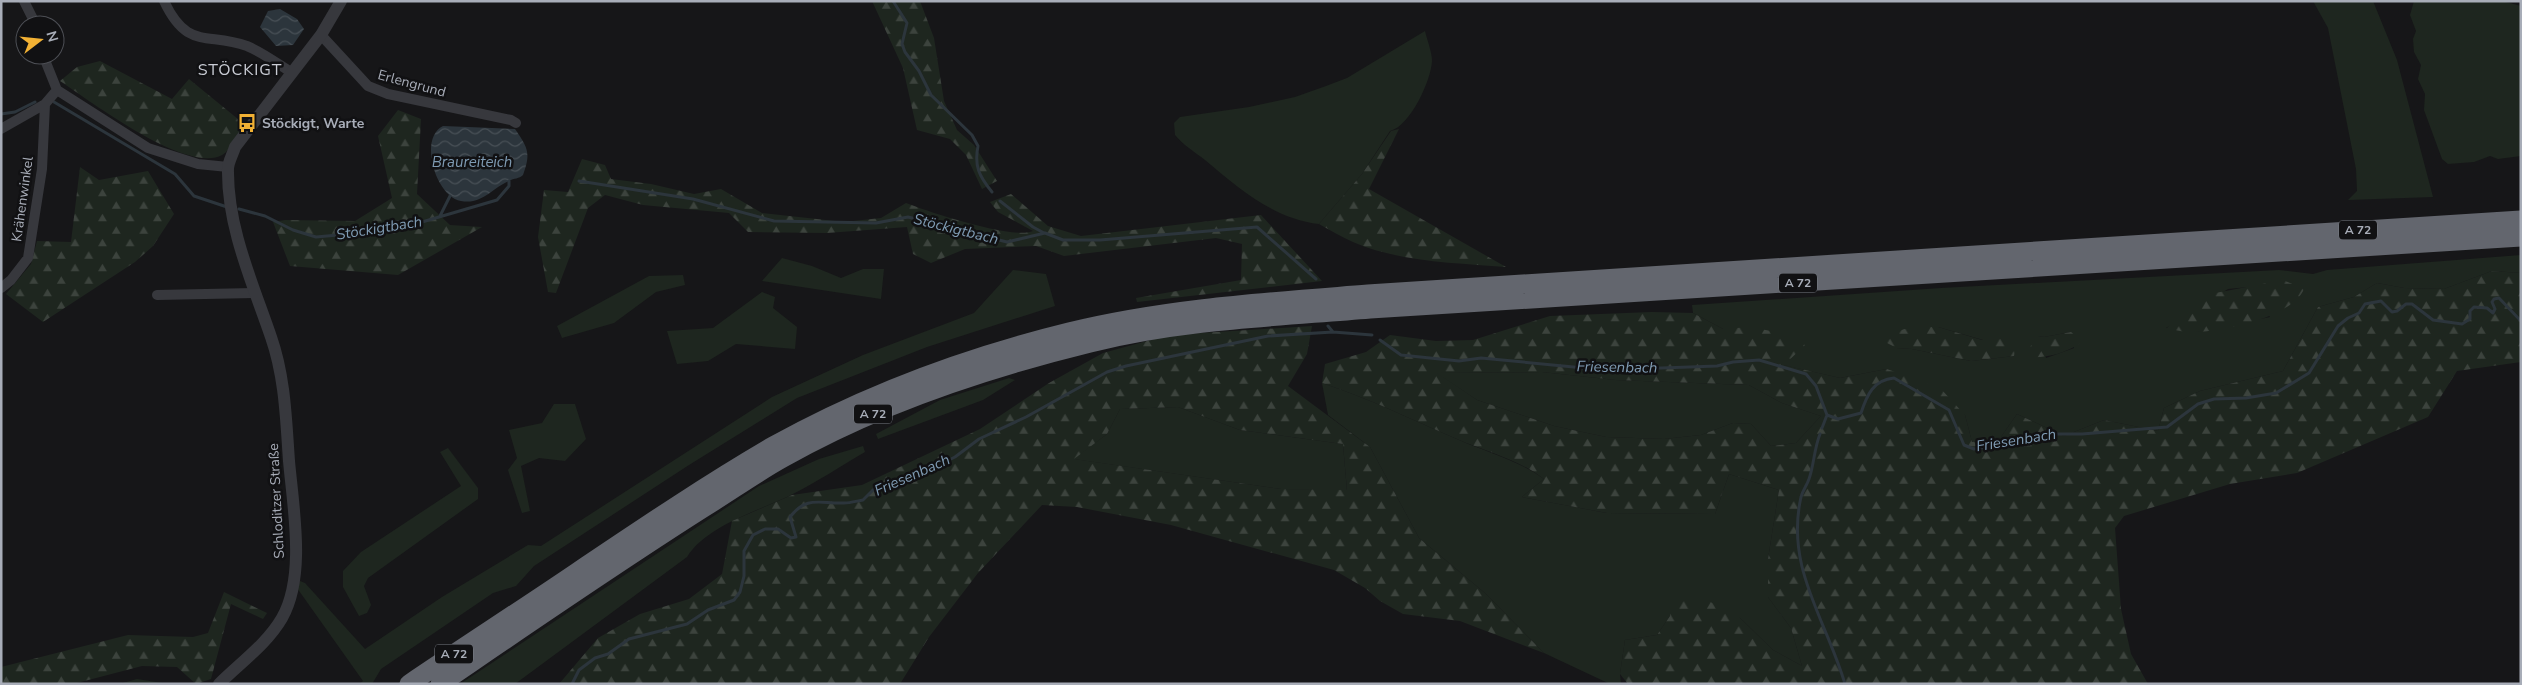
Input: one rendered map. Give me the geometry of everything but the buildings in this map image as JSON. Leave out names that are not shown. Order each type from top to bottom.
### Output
[{"type":"highway","name":"A 72","points":[[1402,300],[2521,220]]},
{"type":"highway","name":"A 72","points":[[409,684],[650,523],[774,446],[858,404],[899,387],[1008,349],[1069,332],[1135,318],[1202,307],[1369,302],[2521,237]]},
{"type":"highway","name":"A 72","points":[[440,684],[652,540],[783,458],[863,418],[935,389],[1009,364],[1092,342],[1204,322],[1369,302]]},
{"type":"street","points":[[24,1],[31,15]]},
{"type":"street","points":[[164,1],[173,20],[180,28],[198,37],[248,46],[291,72]]},
{"type":"street","name":"Schloditzer Straße","points":[[219,684],[270,634],[282,617],[290,597],[294,572],[295,529],[283,378],[272,338],[254,293],[237,232],[228,167],[235,147],[321,35],[341,1]]},
{"type":"street","name":"Erlengrund","points":[[321,35],[368,86],[388,94],[511,120],[516,123]]},
{"type":"street","points":[[47,65],[57,90],[148,148],[198,164],[228,167]]},
{"type":"street","points":[[1,129],[45,104],[57,90]]},
{"type":"street","name":"Krähenwinkel","points":[[1,288],[11,280],[28,258],[42,169],[45,104]]},
{"type":"street","points":[[157,295],[254,293]]},
{"type":"green space","points":[[872,1],[920,1],[934,38],[944,101],[957,130],[974,145],[997,181],[982,189],[966,155],[950,139],[917,130],[903,68]]},
{"type":"green space","points":[[2313,1],[2373,1],[2397,60],[2433,197],[2348,200],[2357,191],[2356,169],[2328,28]]},
{"type":"green space","points":[[2414,1],[2502,1],[2521,6],[2521,156],[2498,159],[2490,156],[2474,162],[2448,164],[2442,159],[2424,110],[2425,94],[2418,79],[2421,65],[2414,52],[2413,39],[2416,31],[2410,15]]},
{"type":"green space","points":[[1425,31],[1432,61],[1428,80],[1418,102],[1405,121],[1390,131],[1362,174],[1319,224],[1287,216],[1258,201],[1230,181],[1175,135],[1174,123],[1180,117],[1249,107],[1295,97],[1347,78]]},
{"type":"green space","points":[[100,61],[172,99],[189,79],[244,124],[232,145],[222,155],[206,158],[186,154],[163,145],[116,119],[60,81],[77,67]]},
{"type":"green space","points":[[398,110],[421,119],[417,194],[450,225],[482,227],[398,275],[290,266],[273,222],[285,220],[355,221],[392,198],[378,136]]},
{"type":"green space","points":[[1399,129],[1369,189],[1506,267],[1448,263],[1389,254],[1353,242],[1319,224],[1362,174],[1391,131]]},
{"type":"green space","points":[[582,159],[605,165],[611,179],[651,184],[694,194],[721,189],[762,213],[844,222],[881,218],[906,203],[971,224],[1008,232],[1023,233],[1033,231],[998,212],[990,202],[1011,194],[1048,226],[1081,236],[1261,215],[1322,281],[1137,302],[1136,298],[1241,280],[1242,244],[1216,238],[1064,256],[1036,246],[965,249],[931,263],[913,254],[907,227],[827,233],[748,232],[729,213],[643,205],[605,195],[588,208],[556,293],[548,292],[538,237],[544,190],[568,192]]},
{"type":"green space","points":[[80,167],[99,180],[148,171],[174,214],[153,246],[135,262],[43,322],[6,294],[31,264],[37,241],[71,242]]},
{"type":"green space","points":[[2521,255],[2521,273],[2492,271],[2444,289],[2404,288],[2377,283],[2354,297],[2318,307],[2283,371],[2200,391],[2164,408],[2158,431],[2104,420],[2064,436],[2017,414],[2001,437],[1972,442],[1965,415],[1887,369],[1840,378],[1783,365],[1804,345],[1723,329],[1693,313],[1692,305],[1941,288],[2279,270],[2313,274],[2327,270]],"holes":[[[2249,287],[2270,317],[2196,332],[2166,328],[2228,289]],[[1938,327],[1983,340],[2014,356],[1971,361],[1912,349],[1897,348]],[[2071,332],[2074,348],[2046,358],[2038,336],[2044,337]]]},
{"type":"green space","points":[[782,258],[812,266],[841,278],[863,269],[884,269],[881,299],[762,281]]},
{"type":"green space","points":[[1013,270],[1046,274],[1055,306],[927,347],[797,398],[689,465],[534,566],[516,586],[493,593],[381,669],[372,684],[359,684],[363,681],[297,588],[300,581],[305,583],[365,649],[442,597],[528,545],[541,546],[772,397],[863,355],[974,313]]},
{"type":"green space","points":[[2492,271],[2521,273],[2521,362],[2457,371],[2428,417],[2297,473],[2230,484],[2124,516],[2115,528],[2121,609],[2131,654],[2148,684],[1628,684],[1620,674],[1625,640],[1657,635],[1670,616],[1671,600],[1705,599],[1740,618],[1773,650],[1802,666],[1791,628],[1768,597],[1768,559],[1779,490],[1729,474],[1715,514],[1607,513],[1522,497],[1544,479],[1513,461],[1457,439],[1374,402],[1322,383],[1325,364],[1366,352],[1390,335],[1436,341],[1473,340],[1550,316],[1652,312],[1693,313],[1723,329],[1750,327],[1782,333],[1805,345],[1784,365],[1840,378],[1887,369],[1941,389],[1965,415],[1972,442],[2001,437],[2017,414],[2064,436],[2104,420],[2158,431],[2164,408],[2200,391],[2283,371],[2318,307],[2354,297],[2377,283],[2404,288],[2444,289]],"holes":[[[1542,372],[1616,380],[1749,385],[1782,403],[1821,416],[1796,443],[1771,446],[1751,424],[1733,423],[1701,435],[1664,439],[1606,437],[1554,426],[1477,400],[1437,373]]]},
{"type":"green space","points":[[683,275],[685,285],[656,292],[614,323],[562,338],[557,326],[649,276]]},
{"type":"green space","points":[[2283,280],[2304,289],[2297,299],[2270,316],[2253,322],[2201,332],[2166,329],[2180,314],[2205,295]]},
{"type":"green space","points":[[762,292],[775,297],[773,308],[797,327],[795,349],[736,344],[708,361],[677,364],[667,331],[713,328]]},
{"type":"green space","points":[[1312,326],[1307,354],[1288,386],[1370,447],[1419,538],[1486,594],[1544,653],[1460,621],[1403,614],[1334,570],[1171,525],[1077,507],[1042,505],[978,573],[929,637],[900,684],[559,684],[598,638],[640,614],[689,599],[722,574],[732,521],[792,495],[862,485],[980,429],[1049,383],[1103,353],[1169,335]],"holes":[[[1178,407],[1240,430],[1343,444],[1347,490],[1281,489],[1074,459],[1107,434],[1120,409]]]},
{"type":"green space","points":[[1938,327],[1982,340],[2003,338],[2016,343],[2014,356],[1971,361],[1912,349],[1897,348],[1885,342],[1896,332],[1909,328]]},
{"type":"green space","points":[[2071,332],[2080,338],[2079,344],[2055,355],[2029,357],[2027,351],[2038,336],[2044,337]]},
{"type":"green space","points":[[1542,372],[1616,380],[1749,385],[1782,403],[1821,416],[1796,443],[1771,446],[1751,424],[1733,423],[1701,435],[1664,439],[1606,437],[1554,426],[1477,400],[1436,373]]},
{"type":"green space","points":[[1009,378],[1015,380],[983,400],[878,439],[876,434],[940,400]]},
{"type":"green space","points":[[1322,383],[1374,402],[1468,444],[1512,461],[1544,479],[1522,497],[1607,513],[1715,514],[1729,474],[1779,490],[1768,559],[1768,597],[1791,628],[1802,666],[1773,650],[1740,618],[1670,616],[1657,635],[1625,640],[1620,674],[1621,684],[1610,684],[1544,653],[1486,594],[1419,538],[1370,447],[1328,415]]},
{"type":"green space","points":[[554,404],[575,404],[586,439],[565,461],[539,458],[521,466],[530,511],[522,513],[508,470],[517,458],[509,430],[542,423]]},
{"type":"green space","points":[[1178,407],[1240,430],[1343,444],[1347,491],[1281,489],[1073,459],[1107,434],[1120,409]]},
{"type":"green space","points":[[863,446],[865,452],[820,479],[791,495],[735,520],[707,536],[687,557],[515,684],[460,684],[759,486],[819,459]]},
{"type":"green space","points":[[448,448],[478,488],[478,499],[368,578],[364,586],[371,605],[367,613],[359,616],[343,587],[343,571],[361,552],[461,486],[440,452]]},
{"type":"green space","points":[[224,592],[267,613],[263,619],[231,604],[211,679],[196,684],[177,667],[142,666],[73,684],[1,684],[1,667],[128,635],[193,637],[208,633]]},
{"type":"green space","points":[[137,679],[169,684],[119,684]]},
{"type":"water","points":[[280,9],[297,19],[304,29],[293,45],[276,46],[260,27],[268,11]]},
{"type":"water","name":"Braureiteich","points":[[443,126],[515,129],[527,151],[527,161],[523,175],[503,184],[475,201],[461,201],[452,197],[438,179],[431,154],[432,142],[436,133]]},
{"type":"waterway","points":[[893,1],[907,23],[902,44],[905,52],[919,71],[931,95],[972,135],[978,146],[977,165],[984,181],[992,192]]},
{"type":"waterway","name":"Stöckigtbach","points":[[1,114],[15,112],[35,102]]},
{"type":"waterway","name":"Stöckigtbach","points":[[54,102],[175,174],[194,196],[227,207]]},
{"type":"waterway","name":"Stöckigtbach","points":[[239,209],[265,216],[293,230],[316,237],[349,234],[395,222],[422,222],[497,200],[509,186],[509,181]]},
{"type":"waterway","name":"Stöckigtbach","points":[[579,181],[693,199],[774,221],[876,223],[908,217],[1007,242],[1045,233],[1063,240],[1100,240],[1257,227],[1316,279]]},
{"type":"waterway","points":[[440,216],[450,196]]},
{"type":"waterway","points":[[1000,201],[1033,227],[1044,233]]},
{"type":"waterway","name":"Friesenbach","points":[[1380,340],[1401,355],[1459,361],[1481,358],[1605,370],[1717,366],[1733,362],[1759,360],[1806,374],[1816,386],[1827,415],[1838,419],[1861,413],[1866,400],[1876,385],[1887,379],[1894,378],[1949,410],[1964,445],[1974,449],[2008,444],[2038,434],[2082,434],[2167,427],[2198,404],[2214,399],[2246,398],[2276,393],[2309,373],[2338,326],[2348,318],[2359,313],[2365,304],[2381,301],[2392,312],[2397,311],[2406,304],[2412,304],[2433,320],[2462,324],[2470,319],[2470,311],[2474,307],[2487,308],[2493,313],[2495,309],[2492,302],[2494,299],[2499,298],[2521,321]]},
{"type":"waterway","name":"Friesenbach","points":[[1328,326],[1333,332]]},
{"type":"waterway","name":"Friesenbach","points":[[572,684],[579,670],[595,658],[608,654],[629,639],[687,624],[708,610],[734,600],[740,592],[744,576],[744,551],[753,535],[765,529],[778,529],[791,538],[796,537],[790,517],[802,506],[814,502],[846,503],[863,500],[873,490],[918,475],[955,457],[979,439],[1026,417],[1107,372],[1126,366],[1268,336],[1333,332],[1372,335]]},
{"type":"waterway","points":[[1822,428],[1827,415]]},
{"type":"waterway","points":[[1820,434],[1811,474],[1801,497],[1798,547],[1810,593],[1845,684]]},
{"type":"place","name":"Stöckigt, Warte","points":[[247,123]]},
{"type":"district","name":"STÖCKIGT","points":[[240,69]]}]
